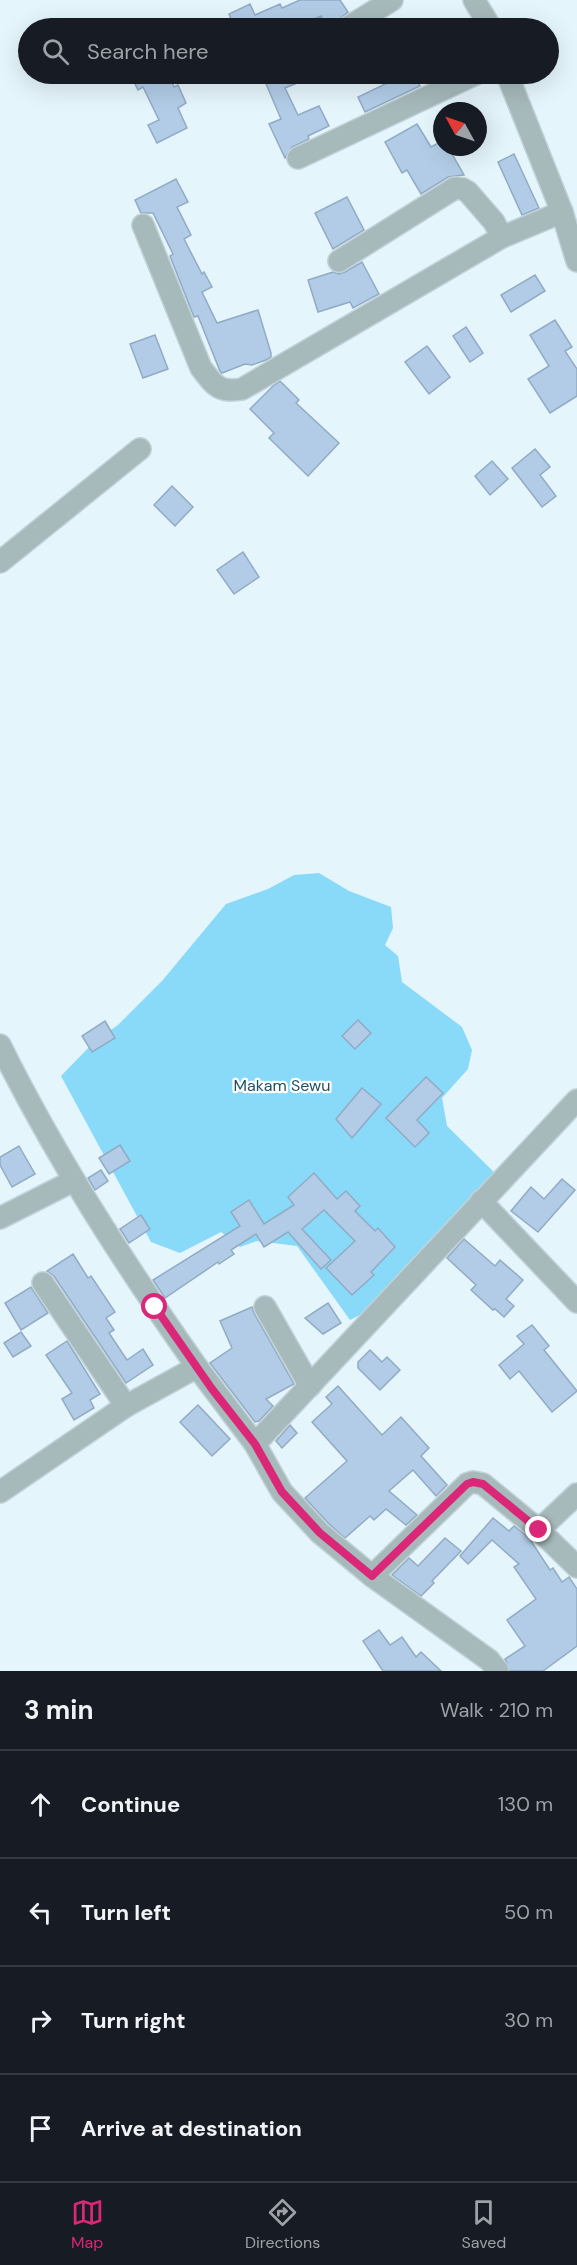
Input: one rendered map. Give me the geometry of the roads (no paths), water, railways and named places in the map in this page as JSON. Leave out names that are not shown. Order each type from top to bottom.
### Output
[{"type":"street","points":[[363,18],[392,0]]},
{"type":"street","points":[[474,0],[485,18]]},
{"type":"street","points":[[298,158],[455,84]]},
{"type":"street","points":[[511,84],[562,212],[577,261]]},
{"type":"street","points":[[339,261],[455,188],[468,192],[494,222],[502,237]]},
{"type":"street","points":[[142,225],[201,368],[213,384],[228,392],[242,389],[502,237],[562,212]]},
{"type":"street","points":[[0,562],[140,449]]},
{"type":"street","points":[[0,1045],[73,1181],[155,1307],[255,1444],[282,1492],[320,1533],[372,1576],[489,1660],[498,1671]]},
{"type":"street","points":[[255,1444],[577,1100]]},
{"type":"street","points":[[0,1218],[73,1181]]},
{"type":"street","points":[[481,1202],[577,1302]]},
{"type":"street","points":[[43,1283],[126,1406]]},
{"type":"street","points":[[265,1307],[310,1386]]},
{"type":"street","points":[[0,1492],[126,1406],[197,1366]]},
{"type":"street","points":[[372,1576],[467,1484],[473,1482],[483,1484],[539,1530],[577,1567]]},
{"type":"street","points":[[539,1530],[577,1494]]},
{"type":"park label","name":"Makam Sewu","points":[[282,1085]]}]
